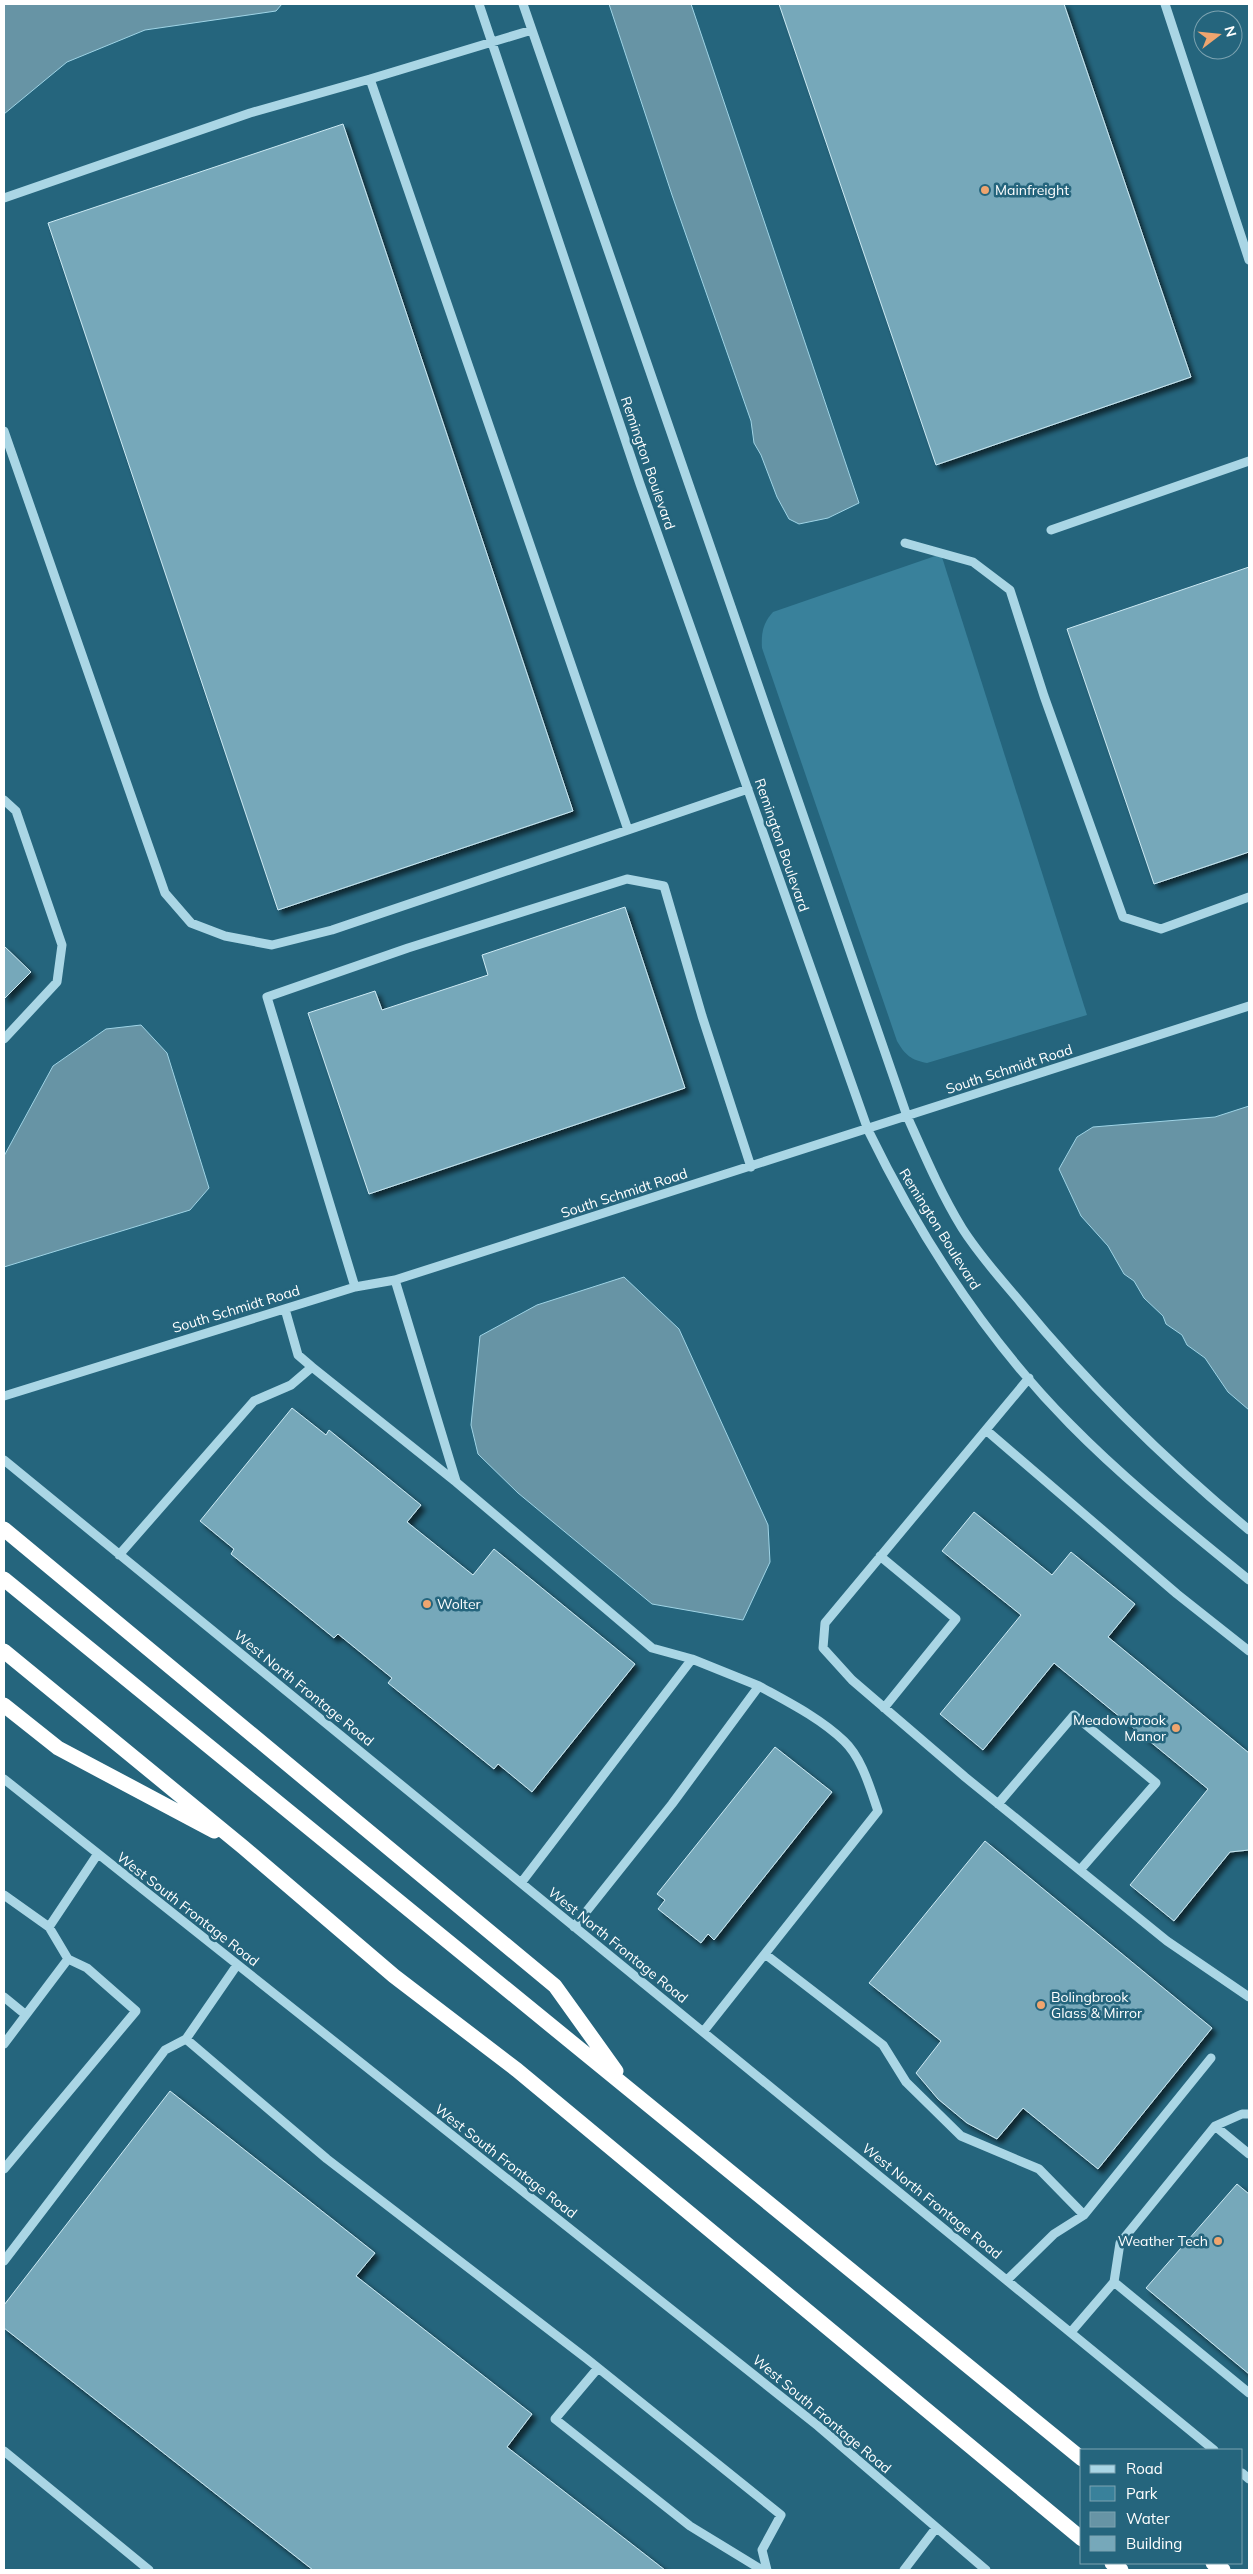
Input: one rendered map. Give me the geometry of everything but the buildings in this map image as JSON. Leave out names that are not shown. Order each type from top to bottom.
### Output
[{"type":"highway","points":[[4,1529],[555,1986],[629,2088]]},
{"type":"highway","points":[[4,1579],[1080,2456]]},
{"type":"highway","points":[[4,1651],[243,1847],[394,1976],[517,2070],[1080,2537]]},
{"type":"highway","points":[[4,1704],[58,1748],[243,1847]]},
{"type":"street","name":"Remington Boulevard","points":[[479,4],[640,484],[868,1130],[897,1188],[929,1242],[978,1316],[1029,1378],[1069,1423],[1136,1488],[1249,1580]]},
{"type":"street","name":"Remington Boulevard","points":[[523,4],[907,1116],[935,1181],[963,1230],[1060,1350],[1131,1426],[1200,1490],[1249,1530]]},
{"type":"street","points":[[1165,4],[1249,260]]},
{"type":"street","points":[[4,198],[250,113],[370,80],[491,41],[532,30]]},
{"type":"street","points":[[370,80],[628,830]]},
{"type":"street","points":[[4,431],[165,893],[191,923],[225,936],[272,945],[332,930],[748,789]]},
{"type":"street","points":[[1051,530],[1249,461]]},
{"type":"street","points":[[905,543],[973,562],[1010,590],[1044,696],[1123,917],[1162,929],[1249,896]]},
{"type":"street","points":[[4,800],[16,811],[62,945],[57,982],[4,1039]]},
{"type":"street","points":[[355,1286],[267,997],[408,948],[627,879],[664,886],[702,1016],[751,1167]]},
{"type":"street","name":"South Schmidt Road","points":[[4,1396],[355,1286],[395,1280],[868,1130],[1249,1006]]},
{"type":"street","points":[[395,1280],[456,1482]]},
{"type":"street","points":[[286,1309],[298,1355],[456,1482],[652,1648],[692,1659],[759,1686],[806,1712],[845,1742],[865,1773],[878,1811],[703,2032]]},
{"type":"street","points":[[119,1555],[254,1401],[290,1385],[312,1367]]},
{"type":"street","points":[[1029,1378],[825,1623],[823,1648],[852,1680],[998,1804],[1167,1941],[1249,1997]]},
{"type":"street","points":[[986,1430],[1177,1594],[1249,1651]]},
{"type":"street","name":"West North Frontage Road","points":[[4,1460],[1213,2449]]},
{"type":"street","points":[[880,1556],[956,1619],[884,1708]]},
{"type":"street","points":[[521,1883],[692,1659]]},
{"type":"street","points":[[574,1927],[672,1804],[759,1686]]},
{"type":"street","points":[[998,1804],[1074,1714],[1156,1783],[1080,1870]]},
{"type":"street","name":"West South Frontage Road","points":[[4,1779],[818,2426],[936,2528],[979,2568]]},
{"type":"street","points":[[48,1927],[97,1854]]},
{"type":"street","points":[[4,1895],[48,1927],[68,1960],[94,1973],[136,2011],[4,2169]]},
{"type":"street","points":[[765,1954],[883,2045],[906,2082],[961,2136],[1038,2169],[1084,2215]]},
{"type":"street","points":[[4,2044],[68,1960]]},
{"type":"street","points":[[4,2262],[165,2050],[186,2039],[236,1965]]},
{"type":"street","points":[[4,1997],[26,2015]]},
{"type":"street","points":[[186,2039],[327,2159],[598,2368],[781,2515],[762,2550],[767,2570]]},
{"type":"street","points":[[1007,2280],[1054,2234],[1084,2215],[1211,2058]]},
{"type":"street","points":[[1071,2332],[1114,2282],[1120,2243],[1215,2126],[1242,2114],[1249,2114]]},
{"type":"street","points":[[1215,2126],[1249,2154]]},
{"type":"street","points":[[1114,2282],[1249,2393]]},
{"type":"street","points":[[598,2368],[555,2419],[690,2526],[762,2570]]},
{"type":"street","points":[[4,2452],[149,2570]]},
{"type":"street","points":[[904,2570],[936,2528]]},
{"type":"green space","points":[[941,554],[1087,1015],[927,1063],[909,1056],[897,1041],[762,648],[762,638],[763,628],[773,612]]},
{"type":"water","points":[[4,4],[282,4],[276,11],[145,30],[67,62],[4,114]]},
{"type":"water","points":[[609,4],[691,4],[859,503],[828,518],[799,524],[789,519],[777,497],[761,455],[754,443],[751,421],[672,195]]},
{"type":"water","points":[[141,1025],[167,1053],[209,1188],[190,1210],[4,1267],[4,1156],[53,1066],[106,1029]]},
{"type":"water","points":[[1249,1106],[1249,1410],[1228,1392],[1205,1358],[1187,1345],[1182,1335],[1166,1324],[1163,1316],[1144,1298],[1134,1281],[1124,1274],[1108,1246],[1081,1216],[1059,1169],[1077,1137],[1093,1127],[1215,1117]]},
{"type":"water","points":[[624,1277],[679,1329],[768,1525],[770,1562],[743,1620],[652,1604],[518,1493],[478,1454],[471,1425],[480,1336],[537,1305]]},
{"type":"place","name":"Mainfreight","points":[[985,190]]},
{"type":"place","name":"Wolter","points":[[427,1604]]},
{"type":"place","name":"Meadowbrook Manor","points":[[1176,1728]]},
{"type":"place","name":"Bolingbrook Glass & Mirror","points":[[1041,2005]]},
{"type":"place","name":"Weather Tech","points":[[1218,2241]]}]
